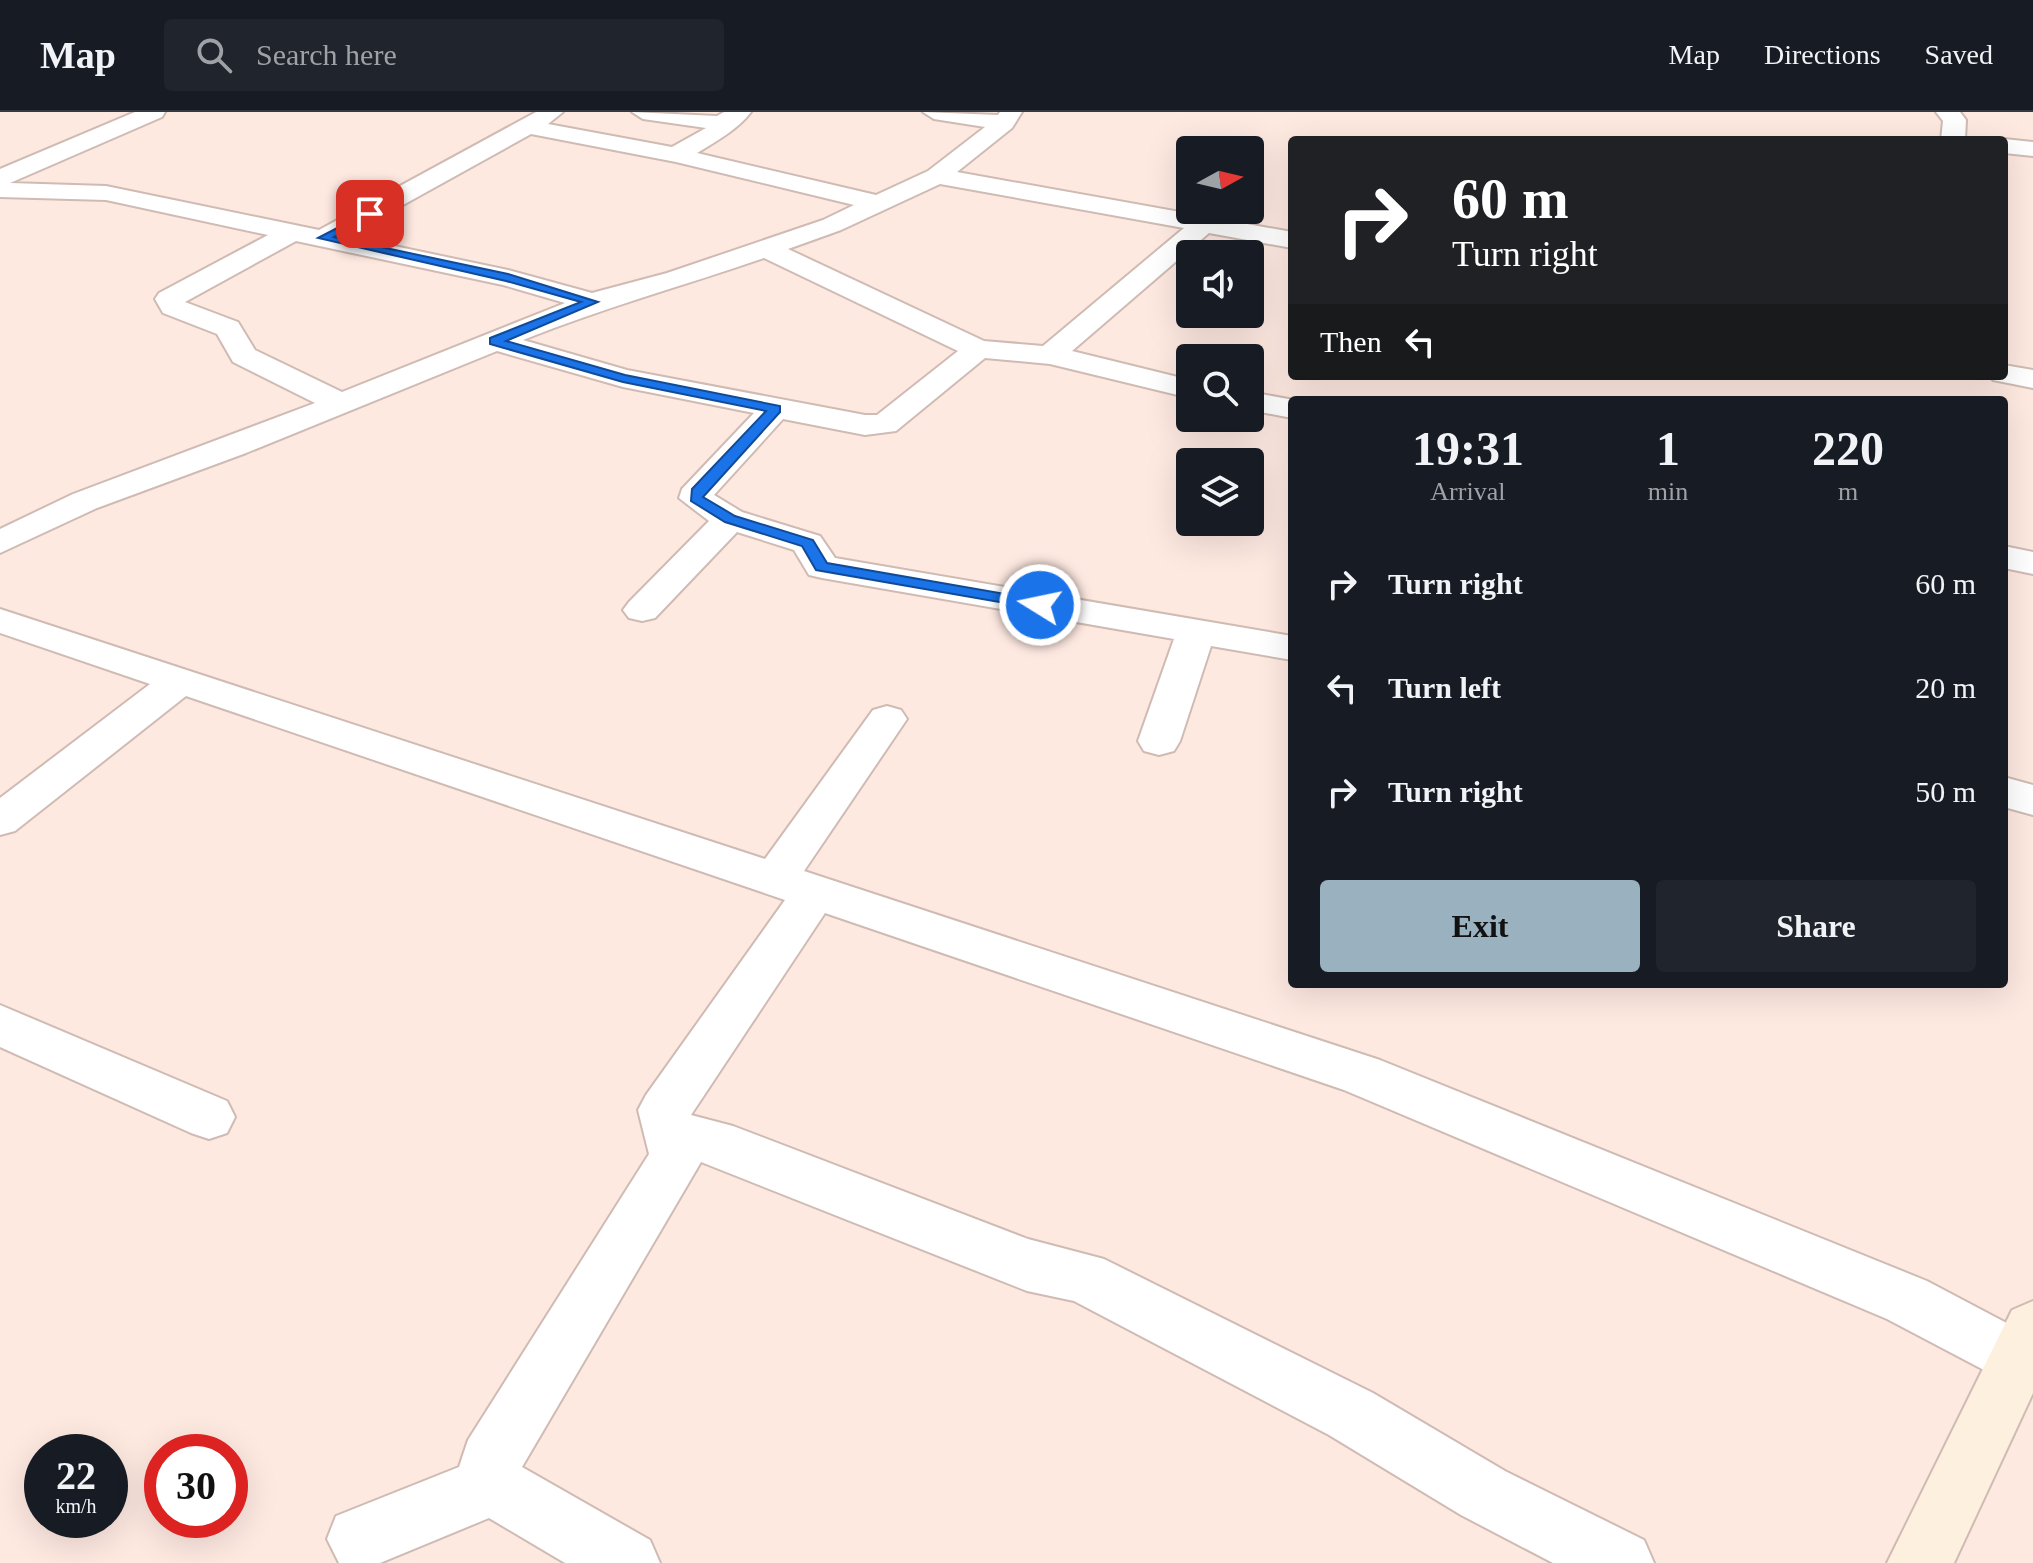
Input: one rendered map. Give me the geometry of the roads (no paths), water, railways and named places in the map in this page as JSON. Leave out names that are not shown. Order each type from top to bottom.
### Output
[{"type":"main road","points":[[1920,1563],[2026,1345]]},
{"type":"street","points":[[0,178],[154,112]]},
{"type":"street","points":[[324,238],[530,127],[552,112]]},
{"type":"street","points":[[643,112],[730,118]]},
{"type":"street","points":[[934,112],[1007,118]]},
{"type":"street","points":[[1947,112],[1955,120],[1953,136]]},
{"type":"street","points":[[676,155],[723,127],[730,118]]},
{"type":"street","points":[[0,542],[85,501],[592,302],[767,249],[878,203],[937,176],[1007,118]]},
{"type":"street","points":[[530,127],[676,155],[878,203]]},
{"type":"street","points":[[2008,146],[2033,149]]},
{"type":"street","points":[[937,176],[1288,239]]},
{"type":"street","points":[[0,190],[106,193],[508,278],[592,302]]},
{"type":"street","points":[[1050,355],[1203,225]]},
{"type":"street","points":[[293,232],[169,299],[173,307],[228,328],[244,356],[340,403]]},
{"type":"street","points":[[767,249],[978,349],[1050,355],[1176,386]]},
{"type":"street","points":[[494,341],[623,378],[865,425],[885,424],[978,349]]},
{"type":"street","points":[[2008,375],[2033,379]]},
{"type":"street","points":[[1264,404],[1288,408]]},
{"type":"street","points":[[775,409],[699,489],[696,498],[730,519],[808,543],[822,567],[1288,647]]},
{"type":"street","points":[[642,610],[730,519]]},
{"type":"street","points":[[2008,558],[2033,563]]},
{"type":"street","points":[[0,620],[178,682],[1362,1075],[1907,1300],[2026,1345]]},
{"type":"street","points":[[1159,741],[1196,632]]},
{"type":"street","points":[[0,820],[178,682]]},
{"type":"street","points":[[493,1485],[490,1462],[676,1158],[677,1145],[665,1124],[664,1110],[887,719]]},
{"type":"street","points":[[2008,793],[2033,800]]},
{"type":"street","points":[[0,1025],[209,1117]]},
{"type":"street","points":[[673,1134],[714,1142],[1027,1265],[1084,1277],[1351,1414],[1483,1493],[1621,1563]]},
{"type":"street","points":[[359,1539],[493,1485]]},
{"type":"street","points":[[493,1485],[627,1563]]}]
